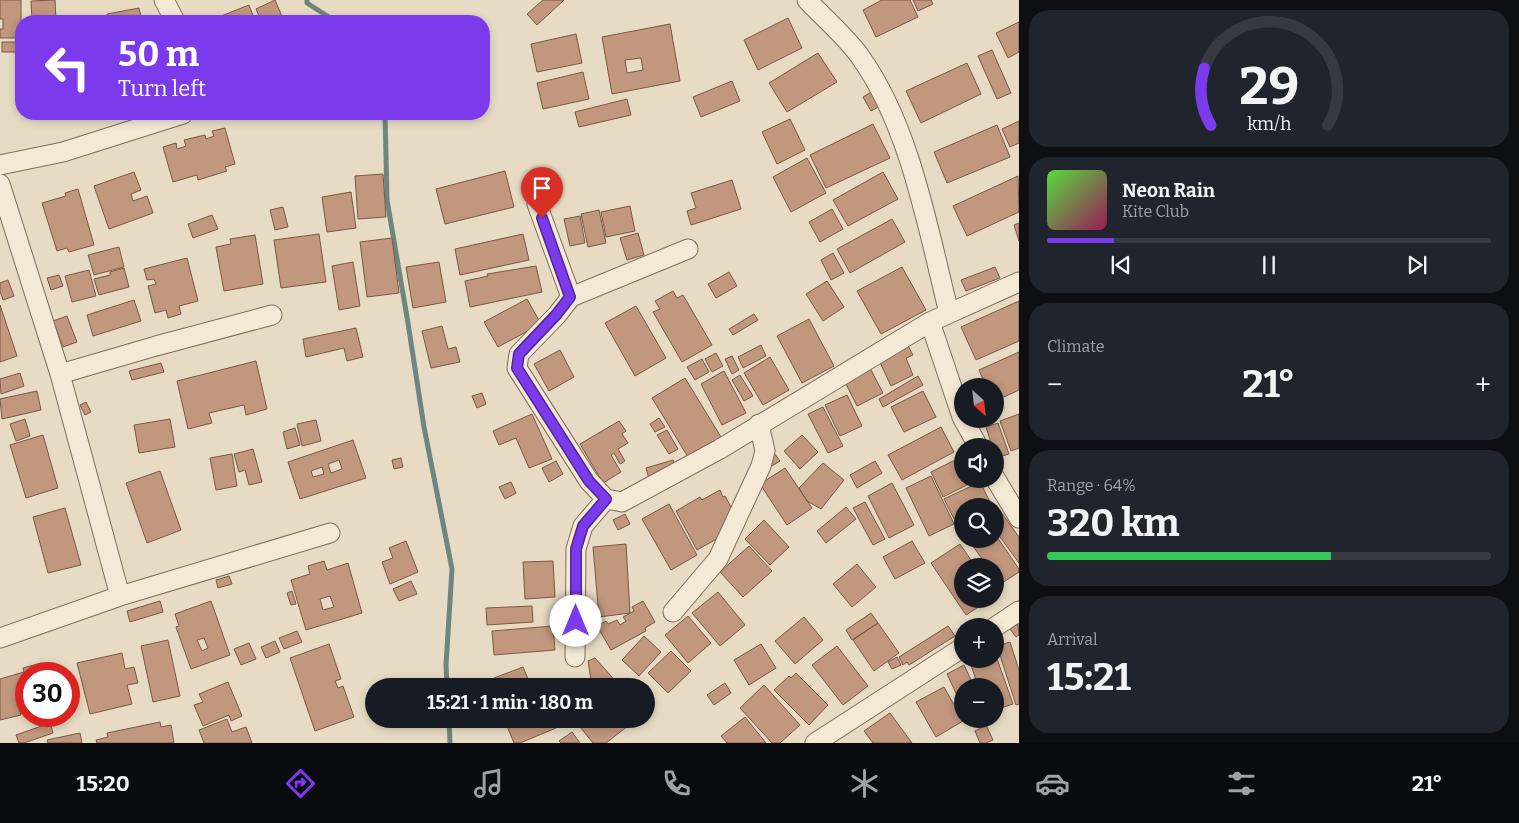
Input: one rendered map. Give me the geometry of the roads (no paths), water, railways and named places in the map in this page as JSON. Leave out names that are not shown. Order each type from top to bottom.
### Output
[{"type":"street","points":[[164,0],[172,15]]},
{"type":"street","points":[[807,0],[860,56],[899,128],[923,208],[949,313]]},
{"type":"street","points":[[0,165],[63,152],[164,120]]},
{"type":"street","points":[[0,184],[60,374],[120,596]]},
{"type":"street","points":[[537,204],[570,297]]},
{"type":"street","points":[[688,249],[570,297],[556,315],[519,354],[517,368],[589,481],[606,499],[622,502],[720,449],[930,322],[1019,282]]},
{"type":"street","points":[[60,374],[272,315]]},
{"type":"street","points":[[930,322],[954,392]]},
{"type":"street","points":[[673,612],[718,558],[761,466],[764,451],[759,424]]},
{"type":"street","points":[[1001,488],[1019,518]]},
{"type":"street","points":[[575,657],[576,549],[583,526],[606,499]]},
{"type":"street","points":[[0,638],[120,596],[330,533]]},
{"type":"street","points":[[1004,621],[1019,611]]},
{"type":"street","points":[[815,743],[954,653]]},
{"type":"waterway","points":[[307,0],[307,3],[326,15]]},
{"type":"waterway","points":[[385,120],[387,200],[424,427],[452,569],[447,678]]},
{"type":"waterway","points":[[449,728],[450,743]]}]
